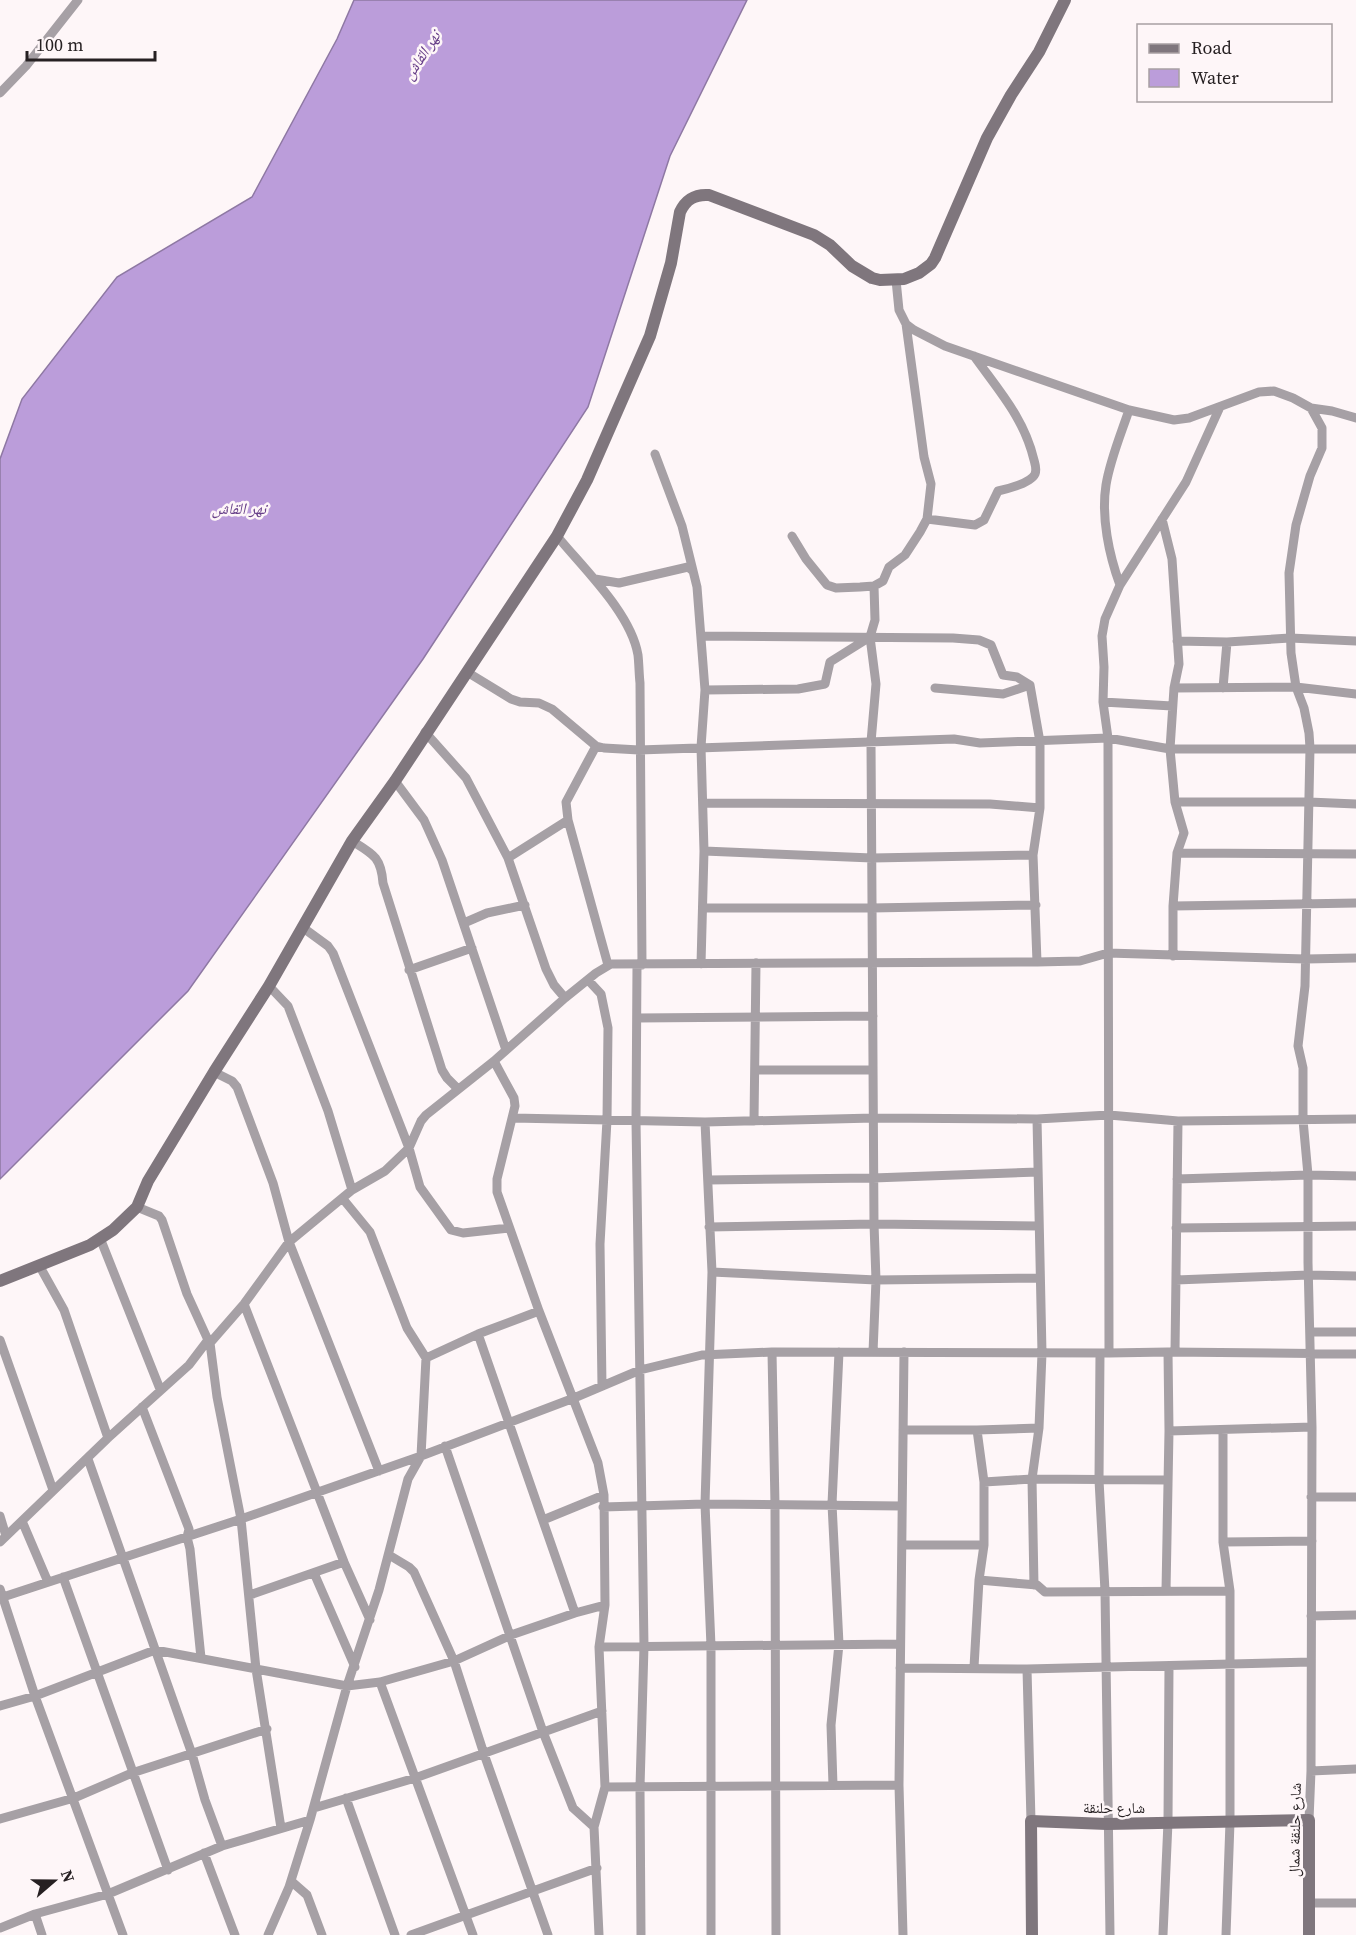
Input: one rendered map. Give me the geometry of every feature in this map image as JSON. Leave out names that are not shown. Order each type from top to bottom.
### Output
[{"type":"main road","points":[[0,1281],[90,1245],[123,1222],[136,1207],[148,1182],[214,1072],[270,986],[352,841],[557,536],[587,480],[642,359],[665,288],[680,212],[684,204],[690,198],[709,195],[814,235],[825,241],[862,272],[880,280],[896,280],[919,273],[935,258],[987,138],[1039,52],[1065,0]]},
{"type":"main road","name":"شارع حلنقة","points":[[1031,1821],[1107,1824],[1309,1820]]},
{"type":"main road","name":"شارع حلنقة شمال","points":[[1309,1820],[1309,1935]]},
{"type":"main road","points":[[1031,1821],[1032,1935]]},
{"type":"street","points":[[0,93],[26,66],[78,0]]},
{"type":"street","points":[[792,536],[826,585],[836,588],[874,586],[883,581],[888,567],[905,555],[927,519],[931,484],[924,457],[906,324],[899,310],[896,280]]},
{"type":"street","points":[[906,324],[945,346],[1129,410],[1174,420],[1189,418],[1259,392],[1274,391],[1311,408],[1356,418]]},
{"type":"street","points":[[927,519],[975,525],[984,520],[998,491],[1012,488],[1033,477],[1035,473],[1033,454],[1024,428],[974,356]]},
{"type":"street","points":[[1110,1935],[1105,1591],[1099,1480],[1109,1115],[1108,738],[1103,702],[1102,636],[1105,619],[1120,585],[1186,482],[1220,407]]},
{"type":"street","points":[[1311,408],[1322,428],[1322,447],[1310,476],[1296,525],[1289,573],[1290,638],[1296,687],[1308,724],[1310,748],[1304,1009],[1298,1046],[1303,1068],[1303,1120],[1308,1175],[1309,1225],[1312,1427],[1311,1771]]},
{"type":"street","points":[[1120,585],[1111,553],[1104,501],[1107,477],[1129,410]]},
{"type":"street","points":[[655,454],[682,526],[697,587],[705,690],[701,747],[704,803],[701,964]]},
{"type":"street","points":[[1162,519],[1172,559],[1179,664],[1172,706],[1170,749],[1175,802],[1184,833],[1177,853],[1173,906],[1173,956]]},
{"type":"street","points":[[557,536],[593,579],[602,586],[615,606],[638,653],[640,683],[640,965],[636,1121],[644,1646],[640,1787],[641,1935]]},
{"type":"street","points":[[593,579],[618,583],[688,567],[693,571]]},
{"type":"street","points":[[873,1352],[876,1280],[873,1178],[871,742],[876,684],[870,637],[875,620],[874,586]]},
{"type":"street","points":[[701,636],[953,638],[985,642],[991,645],[1003,675],[1017,677],[1030,685],[1040,742],[1040,808],[1033,855],[1037,962]]},
{"type":"street","points":[[705,690],[798,689],[825,684],[830,663],[870,637]]},
{"type":"street","points":[[1177,641],[1227,642],[1290,638],[1356,641]]},
{"type":"street","points":[[1222,688],[1227,642]]},
{"type":"street","points":[[467,672],[511,699],[539,703],[552,709],[597,746],[604,748],[639,750],[954,739],[980,743],[1108,738],[1170,749],[1356,749]]},
{"type":"street","points":[[935,688],[1003,694],[1030,685]]},
{"type":"street","points":[[1174,688],[1296,687],[1356,694]]},
{"type":"street","points":[[1103,702],[1172,706]]},
{"type":"street","points":[[425,732],[466,778],[508,858],[546,969],[554,985],[565,998]]},
{"type":"street","points":[[597,746],[566,802],[568,820],[608,965]]},
{"type":"street","points":[[394,781],[426,824],[441,860],[506,1050]]},
{"type":"street","points":[[1175,802],[1356,804]]},
{"type":"street","points":[[704,803],[990,804],[1040,808]]},
{"type":"street","points":[[508,858],[568,820]]},
{"type":"street","points":[[352,841],[375,855],[382,868],[383,883],[442,1070],[458,1089]]},
{"type":"street","points":[[704,851],[872,858],[1033,855]]},
{"type":"street","points":[[1177,853],[1356,854]]},
{"type":"street","points":[[1173,906],[1356,903]]},
{"type":"street","points":[[464,923],[487,913],[525,905]]},
{"type":"street","points":[[703,908],[1036,905]]},
{"type":"street","points":[[302,927],[331,949],[409,1148],[420,1187],[452,1230],[463,1233],[509,1228]]},
{"type":"street","points":[[409,970],[471,948]]},
{"type":"street","points":[[3,1539],[160,1389],[189,1365],[244,1304],[289,1242],[352,1190],[385,1171],[409,1148],[421,1120],[494,1061],[565,998],[608,965],[1080,961],[1108,953],[1306,959],[1356,958]]},
{"type":"street","points":[[754,1121],[756,963]]},
{"type":"street","points":[[588,980],[601,994],[608,1028],[607,1119],[600,1244],[602,1386]]},
{"type":"street","points":[[270,986],[288,1006],[328,1111],[352,1190]]},
{"type":"street","points":[[637,1018],[873,1016]]},
{"type":"street","points":[[494,1061],[514,1098],[513,1118],[496,1186],[539,1311],[598,1463],[604,1495],[605,1605],[599,1647],[605,1787],[594,1827],[599,1935]]},
{"type":"street","points":[[755,1070],[873,1070]]},
{"type":"street","points":[[214,1072],[232,1081],[237,1087],[273,1183],[289,1242],[380,1471]]},
{"type":"street","points":[[513,1118],[705,1122],[874,1118],[1037,1119],[1109,1115],[1178,1121],[1356,1119]]},
{"type":"street","points":[[1034,1585],[1032,1479],[1039,1428],[1042,1353],[1037,1119]]},
{"type":"street","points":[[1166,1591],[1171,1352],[1176,1280],[1178,1121]]},
{"type":"street","points":[[705,1122],[712,1272],[705,1504],[711,1646],[711,1935]]},
{"type":"street","points":[[708,1180],[873,1178],[1038,1172]]},
{"type":"street","points":[[1177,1179],[1308,1175],[1356,1176]]},
{"type":"street","points":[[268,1935],[291,1881],[314,1808],[347,1686],[355,1668],[389,1555],[408,1479],[421,1456],[426,1358],[407,1328],[370,1232],[343,1199]]},
{"type":"street","points":[[136,1207],[159,1216],[162,1220],[187,1294],[209,1342],[217,1397],[241,1519],[256,1669],[281,1828]]},
{"type":"street","points":[[709,1227],[874,1224],[1038,1226]]},
{"type":"street","points":[[1176,1228],[1356,1226]]},
{"type":"street","points":[[100,1238],[160,1389]]},
{"type":"street","points":[[39,1265],[64,1310],[108,1438]]},
{"type":"street","points":[[712,1272],[876,1280],[1040,1278]]},
{"type":"street","points":[[1176,1280],[1308,1275],[1356,1276]]},
{"type":"street","points":[[244,1304],[344,1562],[370,1620]]},
{"type":"street","points":[[426,1358],[478,1334],[539,1311]]},
{"type":"street","points":[[1310,1332],[1356,1332]]},
{"type":"street","points":[[478,1334],[575,1612]]},
{"type":"street","points":[[0,1340],[54,1490]]},
{"type":"street","points":[[772,1352],[776,1505],[776,1935]]},
{"type":"street","points":[[833,1785],[831,1725],[839,1644],[832,1504],[839,1352]]},
{"type":"street","points":[[903,1935],[899,1785],[904,1352]]},
{"type":"street","points":[[123,1935],[35,1696],[1,1593],[48,1582],[380,1471],[574,1398],[640,1370],[709,1354],[1171,1352],[1356,1354]]},
{"type":"street","points":[[142,1407],[189,1529],[187,1537],[201,1658]]},
{"type":"street","points":[[1169,1431],[1312,1427]]},
{"type":"street","points":[[903,1430],[1039,1428]]},
{"type":"street","points":[[975,1667],[984,1545],[984,1482],[977,1430]]},
{"type":"street","points":[[1223,1430],[1223,1542],[1230,1591],[1231,1665],[1230,1822],[1226,1935]]},
{"type":"street","points":[[445,1446],[543,1732],[573,1808],[594,1827]]},
{"type":"street","points":[[88,1459],[222,1846]]},
{"type":"street","points":[[984,1482],[1032,1479],[1168,1480]]},
{"type":"street","points":[[543,1520],[604,1495]]},
{"type":"street","points":[[1311,1497],[1356,1497]]},
{"type":"street","points":[[603,1507],[705,1504],[902,1506]]},
{"type":"street","points":[[0,1516],[3,1539]]},
{"type":"street","points":[[22,1521],[48,1582]]},
{"type":"street","points":[[1223,1542],[1312,1541]]},
{"type":"street","points":[[902,1545],[984,1545]]},
{"type":"street","points":[[389,1555],[414,1572],[454,1661],[484,1754],[548,1935]]},
{"type":"street","points":[[250,1595],[344,1562]]},
{"type":"street","points":[[314,1573],[355,1668]]},
{"type":"street","points":[[63,1577],[168,1870]]},
{"type":"street","points":[[980,1580],[1038,1585],[1045,1592],[1230,1591]]},
{"type":"street","points":[[0,1706],[35,1696],[155,1650],[347,1686],[380,1682],[454,1661],[511,1635],[575,1612],[605,1605]]},
{"type":"street","points":[[1311,1616],[1356,1615]]},
{"type":"street","points":[[599,1647],[900,1644]]},
{"type":"street","points":[[900,1668],[1028,1669],[1311,1662]]},
{"type":"street","points":[[1163,1935],[1168,1822],[1169,1666]]},
{"type":"street","points":[[1028,1669],[1031,1821]]},
{"type":"street","points":[[380,1682],[473,1935]]},
{"type":"street","points":[[314,1808],[415,1778],[602,1711]]},
{"type":"street","points":[[0,1819],[74,1798],[132,1773],[267,1729]]},
{"type":"street","name":"شارع حلنقة شمال","points":[[1309,1820],[1311,1771],[1356,1769]]},
{"type":"street","points":[[605,1787],[899,1785]]},
{"type":"street","points":[[346,1798],[395,1935]]},
{"type":"street","points":[[0,1928],[35,1914],[108,1893],[222,1846],[310,1820]]},
{"type":"street","points":[[204,1853],[235,1935]]},
{"type":"street","points":[[411,1935],[597,1868]]},
{"type":"street","points":[[291,1881],[308,1895],[322,1935]]},
{"type":"street","points":[[1309,1903],[1356,1903]]},
{"type":"street","points":[[35,1914],[42,1935]]},
{"type":"water","name":"نهر القاش","points":[[354,0],[747,0],[670,156],[588,407],[423,659],[188,991],[0,1179],[0,459],[22,399],[117,277],[252,197],[337,39]]}]
